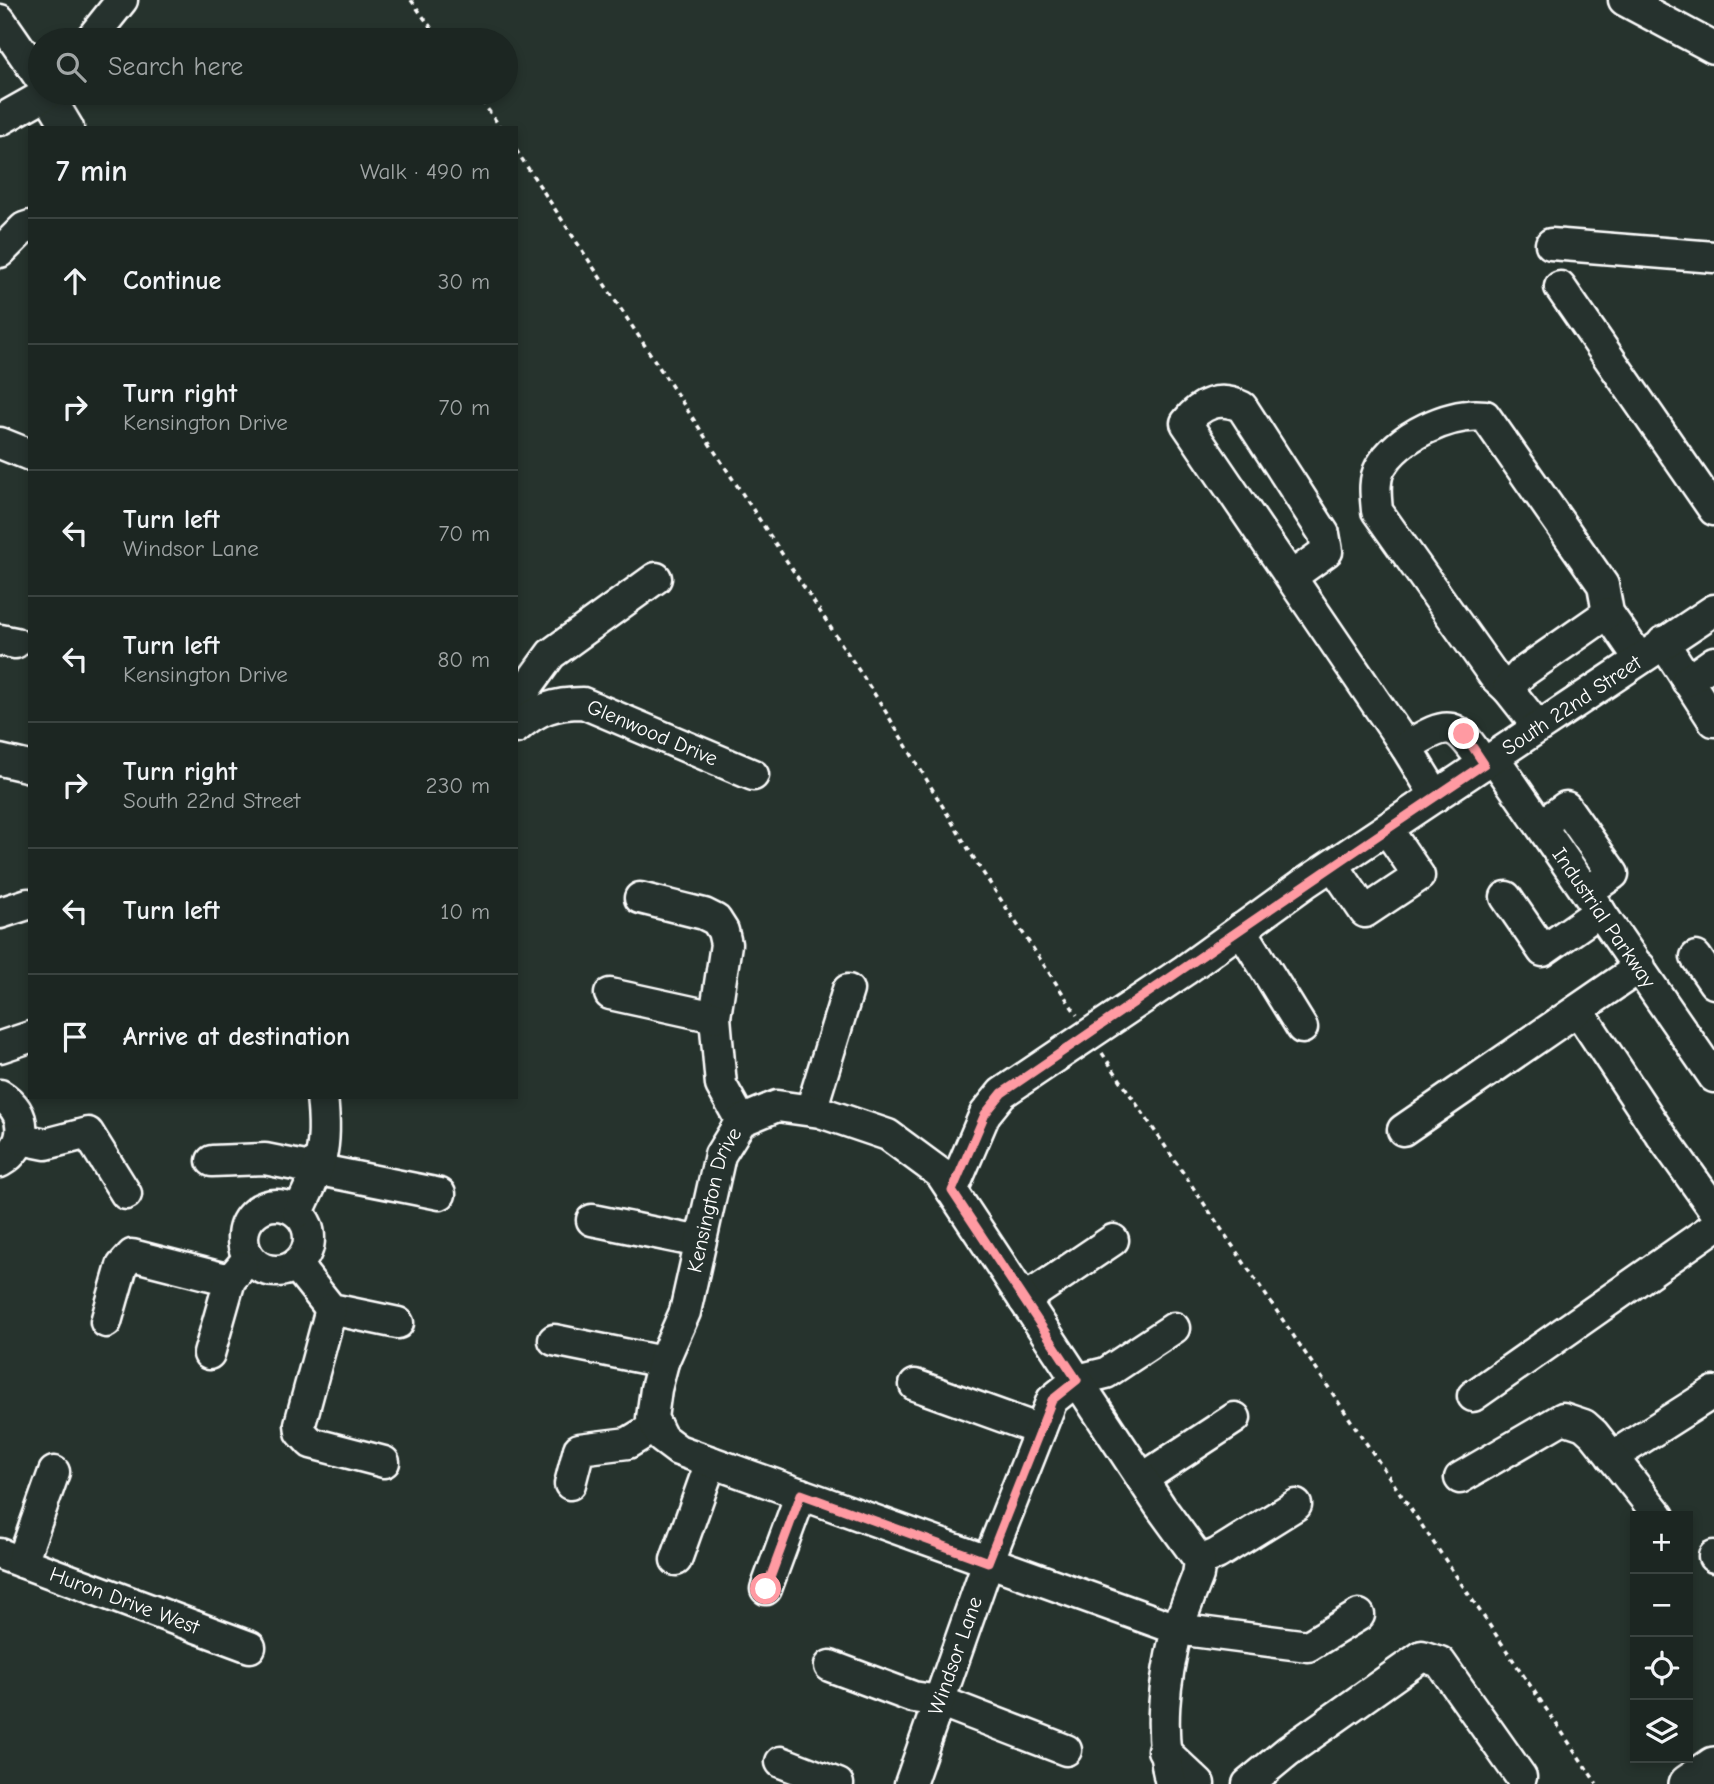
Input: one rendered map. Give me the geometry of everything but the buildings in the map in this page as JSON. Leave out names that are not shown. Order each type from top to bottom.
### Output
[{"type":"main road","points":[[1688,1784],[1714,1766]]},
{"type":"street","points":[[100,28],[122,0]]},
{"type":"street","points":[[1625,0],[1714,48]]},
{"type":"street","points":[[0,20],[28,63]]},
{"type":"street","points":[[0,120],[28,101]]},
{"type":"street","points":[[54,105],[67,126]]},
{"type":"street","points":[[0,252],[28,227]]},
{"type":"street","points":[[1551,244],[1714,257]]},
{"type":"street","points":[[1560,287],[1714,510]]},
{"type":"street","points":[[1291,577],[1327,551],[1324,534],[1242,407],[1228,400],[1216,401],[1192,414],[1186,423],[1406,747],[1436,796]]},
{"type":"street","points":[[1538,727],[1508,689],[1494,676],[1377,511],[1376,481],[1381,467],[1397,448],[1441,420],[1469,414],[1485,416],[1604,585],[1608,613],[1687,681],[1714,721]]},
{"type":"street","points":[[0,443],[28,454]]},
{"type":"street","points":[[518,699],[551,654],[656,578]]},
{"type":"street","name":"South 22nd Street","points":[[952,1191],[985,1114],[1002,1093],[1333,865],[1714,610]]},
{"type":"street","points":[[1508,689],[1522,673],[1608,613]]},
{"type":"street","points":[[1687,681],[1714,662]]},
{"type":"street","name":"Glenwood Drive","points":[[518,726],[532,714],[558,703],[583,703],[753,775]]},
{"type":"street","name":"Industrial Parkway","points":[[1406,747],[1436,728],[1450,728],[1464,734],[1541,825],[1640,968],[1710,1062]]},
{"type":"street","points":[[0,760],[28,767]]},
{"type":"street","points":[[1333,865],[1365,912],[1419,876],[1387,829]]},
{"type":"street","points":[[1506,897],[1543,951],[1593,902]]},
{"type":"street","points":[[640,898],[704,914],[716,920],[723,931],[726,944],[715,1017],[721,1084],[741,1121]]},
{"type":"street","points":[[1241,929],[1302,1028]]},
{"type":"street","points":[[1696,957],[1714,983]]},
{"type":"street","points":[[1402,1130],[1640,968]]},
{"type":"street","points":[[811,1111],[848,990]]},
{"type":"street","points":[[610,994],[715,1017]]},
{"type":"street","points":[[1578,1010],[1654,1125],[1714,1209]]},
{"type":"street","points":[[0,1047],[28,1038]]},
{"type":"street","points":[[0,1095],[16,1108],[23,1129],[16,1149],[0,1161]]},
{"type":"street","points":[[298,1212],[319,1169],[326,1136],[321,1099]]},
{"type":"street","name":"Kensington Drive","points":[[656,1426],[652,1418],[663,1362],[685,1312],[720,1155],[741,1121],[777,1106],[811,1111],[888,1135],[941,1174],[1142,1479],[1200,1561]]},
{"type":"street","points":[[21,1139],[46,1144],[88,1133],[126,1194]]},
{"type":"street","points":[[212,1161],[257,1158],[440,1194]]},
{"type":"street","points":[[106,1322],[122,1266],[132,1255],[239,1268],[286,1270],[296,1265],[308,1249],[310,1239],[304,1219],[298,1212],[278,1204],[257,1210],[244,1226],[239,1268],[209,1354]]},
{"type":"street","points":[[593,1220],[700,1242]]},
{"type":"street","points":[[1473,1396],[1714,1227]]},
{"type":"street","points":[[1024,1300],[1113,1240]]},
{"type":"street","points":[[296,1265],[331,1309],[398,1323]]},
{"type":"street","points":[[331,1309],[300,1424],[301,1432],[311,1443],[383,1462]]},
{"type":"street","points":[[1077,1380],[1106,1373],[1174,1328]]},
{"type":"street","points":[[554,1340],[663,1362]]},
{"type":"street","name":"Windsor Lane","points":[[909,1784],[988,1562],[1052,1400],[1077,1380]]},
{"type":"street","points":[[915,1385],[1040,1430]]},
{"type":"street","points":[[1612,1457],[1714,1392]]},
{"type":"street","points":[[1142,1479],[1235,1418]]},
{"type":"street","points":[[1460,1478],[1563,1418],[1584,1425],[1655,1511]]},
{"type":"street","points":[[570,1484],[579,1449],[628,1443],[656,1426],[662,1438],[678,1450],[1177,1629],[1308,1646],[1359,1615]]},
{"type":"street","points":[[677,1560],[711,1462]]},
{"type":"street","points":[[11,1558],[54,1472]]},
{"type":"street","points":[[766,1589],[801,1494]]},
{"type":"street","points":[[1171,1784],[1163,1750],[1163,1704],[1177,1629],[1198,1575],[1200,1561],[1217,1554],[1296,1505]]},
{"type":"street","name":"Huron Drive West","points":[[11,1558],[250,1647]]},
{"type":"street","points":[[1248,1784],[1278,1774],[1422,1656],[1440,1662],[1521,1777]]},
{"type":"street","points":[[830,1666],[914,1697],[939,1701],[1066,1750]]},
{"type":"street","points":[[1163,1750],[1199,1784]]},
{"type":"street","points":[[781,1762],[838,1784]]},
{"type":"path","points":[[411,0],[431,28]]},
{"type":"path","points":[[485,105],[500,126]]},
{"type":"path","points":[[518,153],[881,704],[978,865],[1597,1784]]},
{"type":"route","points":[[766,1589],[801,1494],[988,1562],[1052,1400],[1077,1380],[952,1191],[985,1114],[1002,1093],[1185,970],[1305,883],[1484,764],[1464,734]]}]
